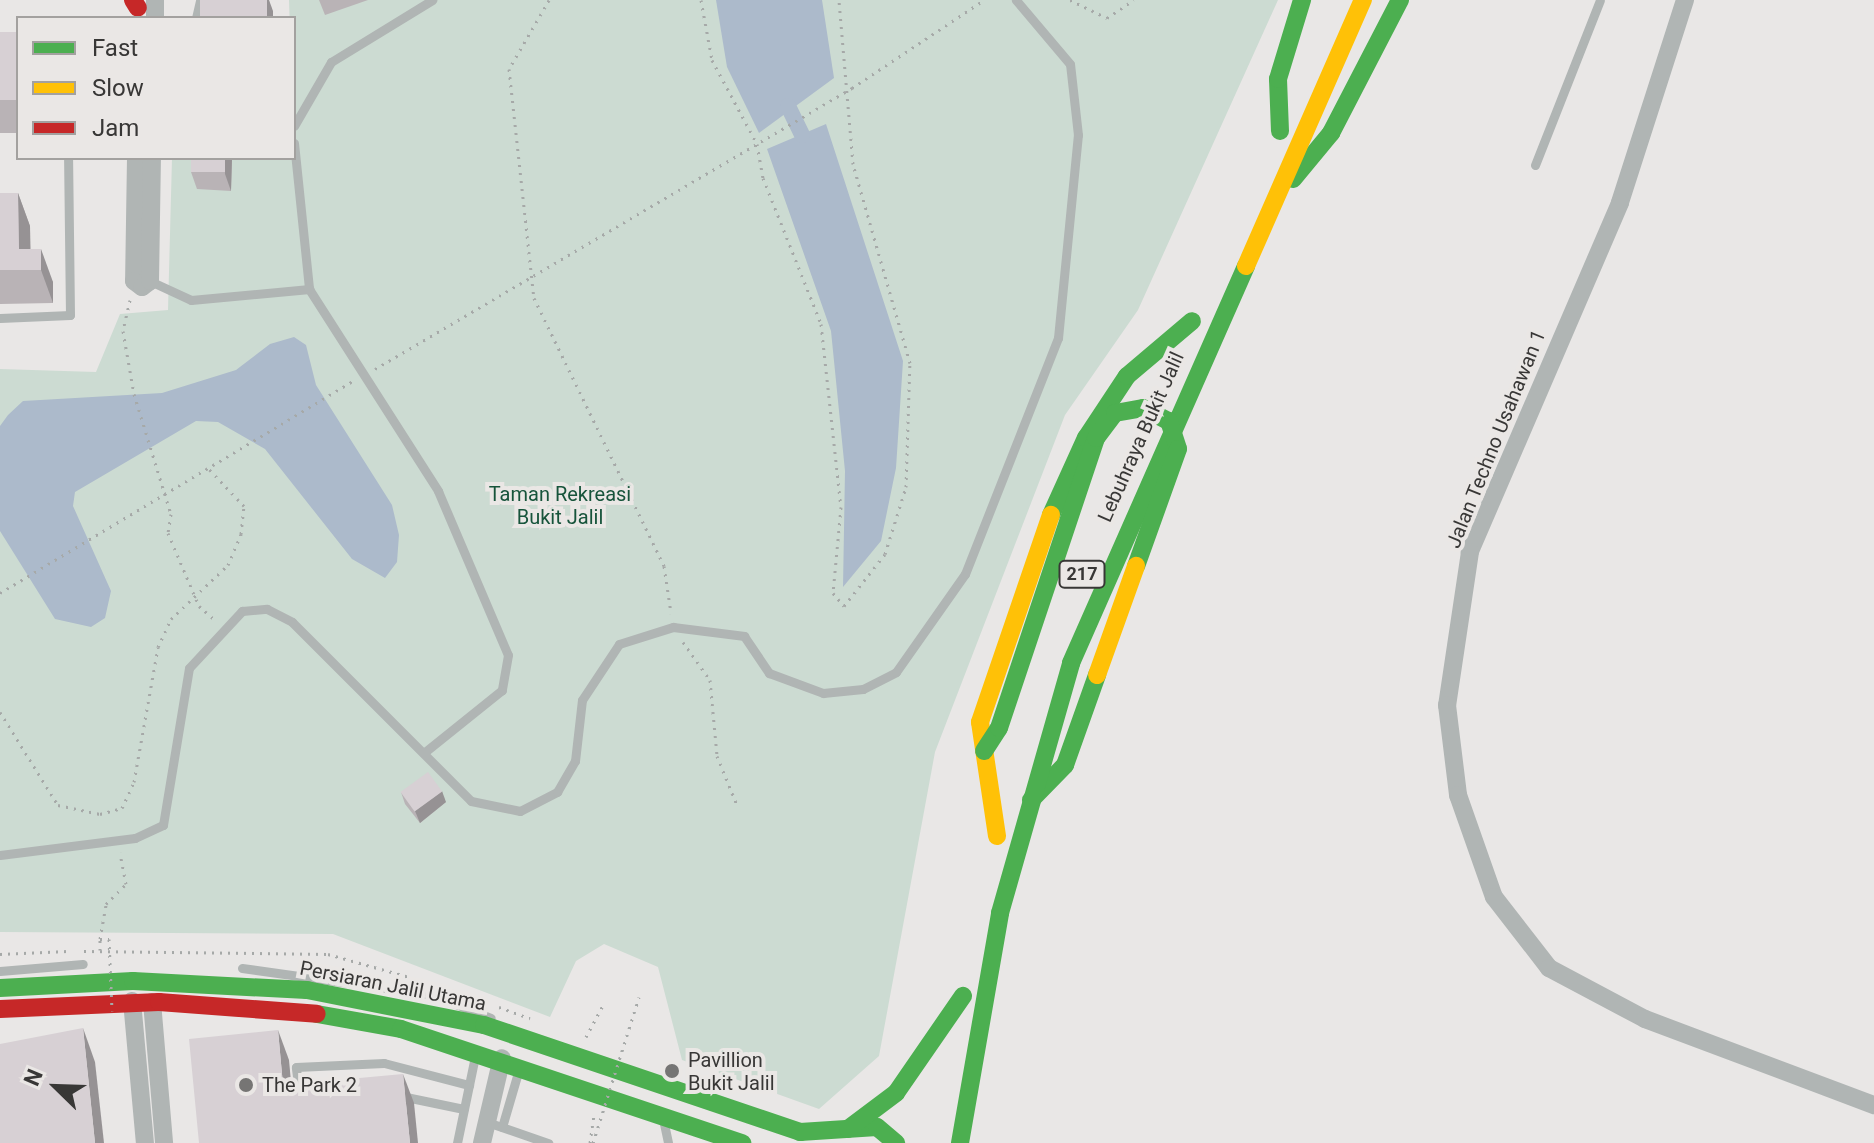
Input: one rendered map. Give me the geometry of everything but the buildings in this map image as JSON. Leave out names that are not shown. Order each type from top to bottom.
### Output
[{"type":"main road","points":[[1302,0],[1278,79],[1277,138],[1340,0]]},
{"type":"main road","name":"Lebuhraya Bukit Jalil","points":[[960,1143],[1027,804],[1102,581],[1363,0]]},
{"type":"main road","points":[[1266,213],[1331,133],[1400,0]]},
{"type":"main road","name":"Lebuhraya Bukit Jalil","points":[[984,751],[980,722],[990,679],[1075,461],[1127,376],[1196,314],[1174,362]]},
{"type":"main road","name":"Lebuhraya Bukit Jalil","points":[[1144,432],[1162,390]]},
{"type":"main road","points":[[1012,781],[995,843],[984,751],[999,728],[1096,438],[1115,413],[1143,408],[1169,421],[1178,449],[1065,765],[1027,804]]},
{"type":"main road","points":[[1038,696],[1057,639]]},
{"type":"main road","points":[[939,1143],[986,880]]},
{"type":"main road","points":[[156,1002],[157,982]]},
{"type":"main road","name":"Persiaran Jalil Utama","points":[[0,988],[157,982],[307,990],[474,1022],[521,1042],[800,1132],[877,1127],[896,1143]]},
{"type":"main road","points":[[848,1129],[896,1093],[963,996]]},
{"type":"main road","name":"Persiaran Jalil Utama","points":[[0,1009],[132,1001],[305,1012],[476,1050],[663,1118],[742,1143]]},
{"type":"street","name":"Jalan Techno Usahawan 1","points":[[1685,0],[1620,203],[1470,552],[1447,705],[1458,795],[1494,897],[1549,968],[1645,1019],[1874,1105]]},
{"type":"street","points":[[136,160],[142,281]]},
{"type":"street","points":[[142,281],[152,160]]},
{"type":"street","points":[[132,1001],[145,1143]]},
{"type":"street","points":[[156,1002],[164,1143]]},
{"type":"street","points":[[482,1143],[494,1124],[502,1058]]},
{"type":"street","points":[[139,1072],[158,1070]]},
{"type":"lane","points":[[296,123],[331,62],[432,0]]},
{"type":"lane","points":[[0,855],[117,840],[163,825],[189,668],[222,627],[242,611],[267,609],[292,622],[471,801],[520,811],[557,792],[575,761],[582,700],[603,661],[619,644],[673,627],[744,636],[769,673],[796,687],[863,689],[896,672],[965,574],[1058,338],[1078,135],[1070,64],[1016,0]]},
{"type":"lane","points":[[1535,165],[1600,0]]},
{"type":"lane","points":[[0,318],[70,315],[68,160]]},
{"type":"lane","points":[[296,160],[309,289],[368,373],[438,491],[508,655],[502,690],[425,752]]},
{"type":"lane","points":[[142,281],[191,300],[309,289]]},
{"type":"lane","points":[[0,971],[83,964]]},
{"type":"lane","points":[[242,968],[433,995],[479,1010],[521,1042]]},
{"type":"lane","points":[[457,1143],[476,1050]]},
{"type":"lane","points":[[301,1106],[296,1067],[384,1063],[469,1085]]},
{"type":"lane","points":[[520,1065],[494,1124],[548,1143]]},
{"type":"lane","points":[[385,1098],[413,1095],[464,1109]]},
{"type":"lane","points":[[663,1118],[668,1143]]},
{"type":"path","points":[[549,0],[509,69],[534,298],[664,566],[673,627],[710,680],[717,756],[737,805]]},
{"type":"path","points":[[701,0],[712,60],[757,144],[763,178],[821,324],[841,507],[833,593],[844,606],[885,554],[906,487],[910,363],[853,164],[852,88],[839,0]]},
{"type":"path","points":[[0,593],[250,447],[328,393],[368,373],[852,88],[984,0]]},
{"type":"path","points":[[1070,0],[1107,18],[1134,0]]},
{"type":"path","points":[[142,281],[123,331],[134,394],[163,497],[168,533],[199,594],[199,606],[222,627]]},
{"type":"path","points":[[0,712],[58,805],[100,814],[122,808],[134,782],[158,647],[171,619],[228,565],[244,506],[209,469]]},
{"type":"path","points":[[100,950],[106,904],[126,884],[117,840]]},
{"type":"path","points":[[100,939],[109,939],[112,1011]]},
{"type":"path","points":[[592,1143],[639,997]]},
{"type":"path","points":[[592,1143],[594,1110]]},
{"type":"green space","name":"Taman Rekreasi Bukit Jalil","points":[[289,0],[1278,0],[1138,310],[1065,415],[935,752],[879,1056],[819,1109],[682,1060],[658,967],[604,944],[576,961],[550,1017],[333,934],[0,932],[0,369],[96,372],[120,314],[168,310],[172,160],[296,160],[296,16],[290,16]]},
{"type":"water","points":[[716,0],[822,0],[834,78],[759,133],[727,67]]},
{"type":"water","points":[[826,124],[903,361],[896,468],[881,541],[843,587],[845,471],[831,331],[767,149]]},
{"type":"water","points":[[294,337],[306,345],[316,385],[392,505],[399,535],[397,562],[385,578],[352,559],[265,449],[218,422],[196,421],[75,492],[73,506],[111,591],[105,618],[91,627],[55,619],[0,531],[0,426],[8,415],[23,401],[162,393],[236,370],[270,344]]},
{"type":"waterway","points":[[788,106],[802,135]]},
{"type":"traffic: fast","points":[[1280,131],[1278,79],[1302,0]]},
{"type":"traffic: fast","points":[[1293,179],[1331,133],[1400,0]]},
{"type":"traffic: fast","points":[[960,1143],[1000,913],[1071,663],[1246,266]]},
{"type":"traffic: fast","points":[[1051,515],[1086,438],[1127,376],[1192,321]]},
{"type":"traffic: fast","points":[[984,751],[999,728],[1096,438],[1115,413],[1143,408],[1169,421],[1178,449],[1136,566]]},
{"type":"traffic: fast","points":[[1031,800],[1065,765],[1097,675]]},
{"type":"traffic: fast","points":[[0,988],[133,981],[307,990],[484,1025],[800,1132],[877,1127],[896,1143]]},
{"type":"traffic: fast","points":[[848,1129],[896,1093],[963,996]]},
{"type":"traffic: fast","points":[[317,1014],[401,1029],[742,1143]]},
{"type":"traffic: slow","points":[[1246,266],[1363,0]]},
{"type":"traffic: slow","points":[[997,836],[980,722],[1051,515]]},
{"type":"traffic: slow","points":[[1097,675],[1136,566]]},
{"type":"traffic: jam","points":[[133,0],[138,8]]},
{"type":"traffic: jam","points":[[0,1009],[159,1002],[317,1014]]},
{"type":"place","name":"Pavillion Bukit Jalil","points":[[672,1071]]},
{"type":"place","name":"The Park 2","points":[[246,1085]]}]
